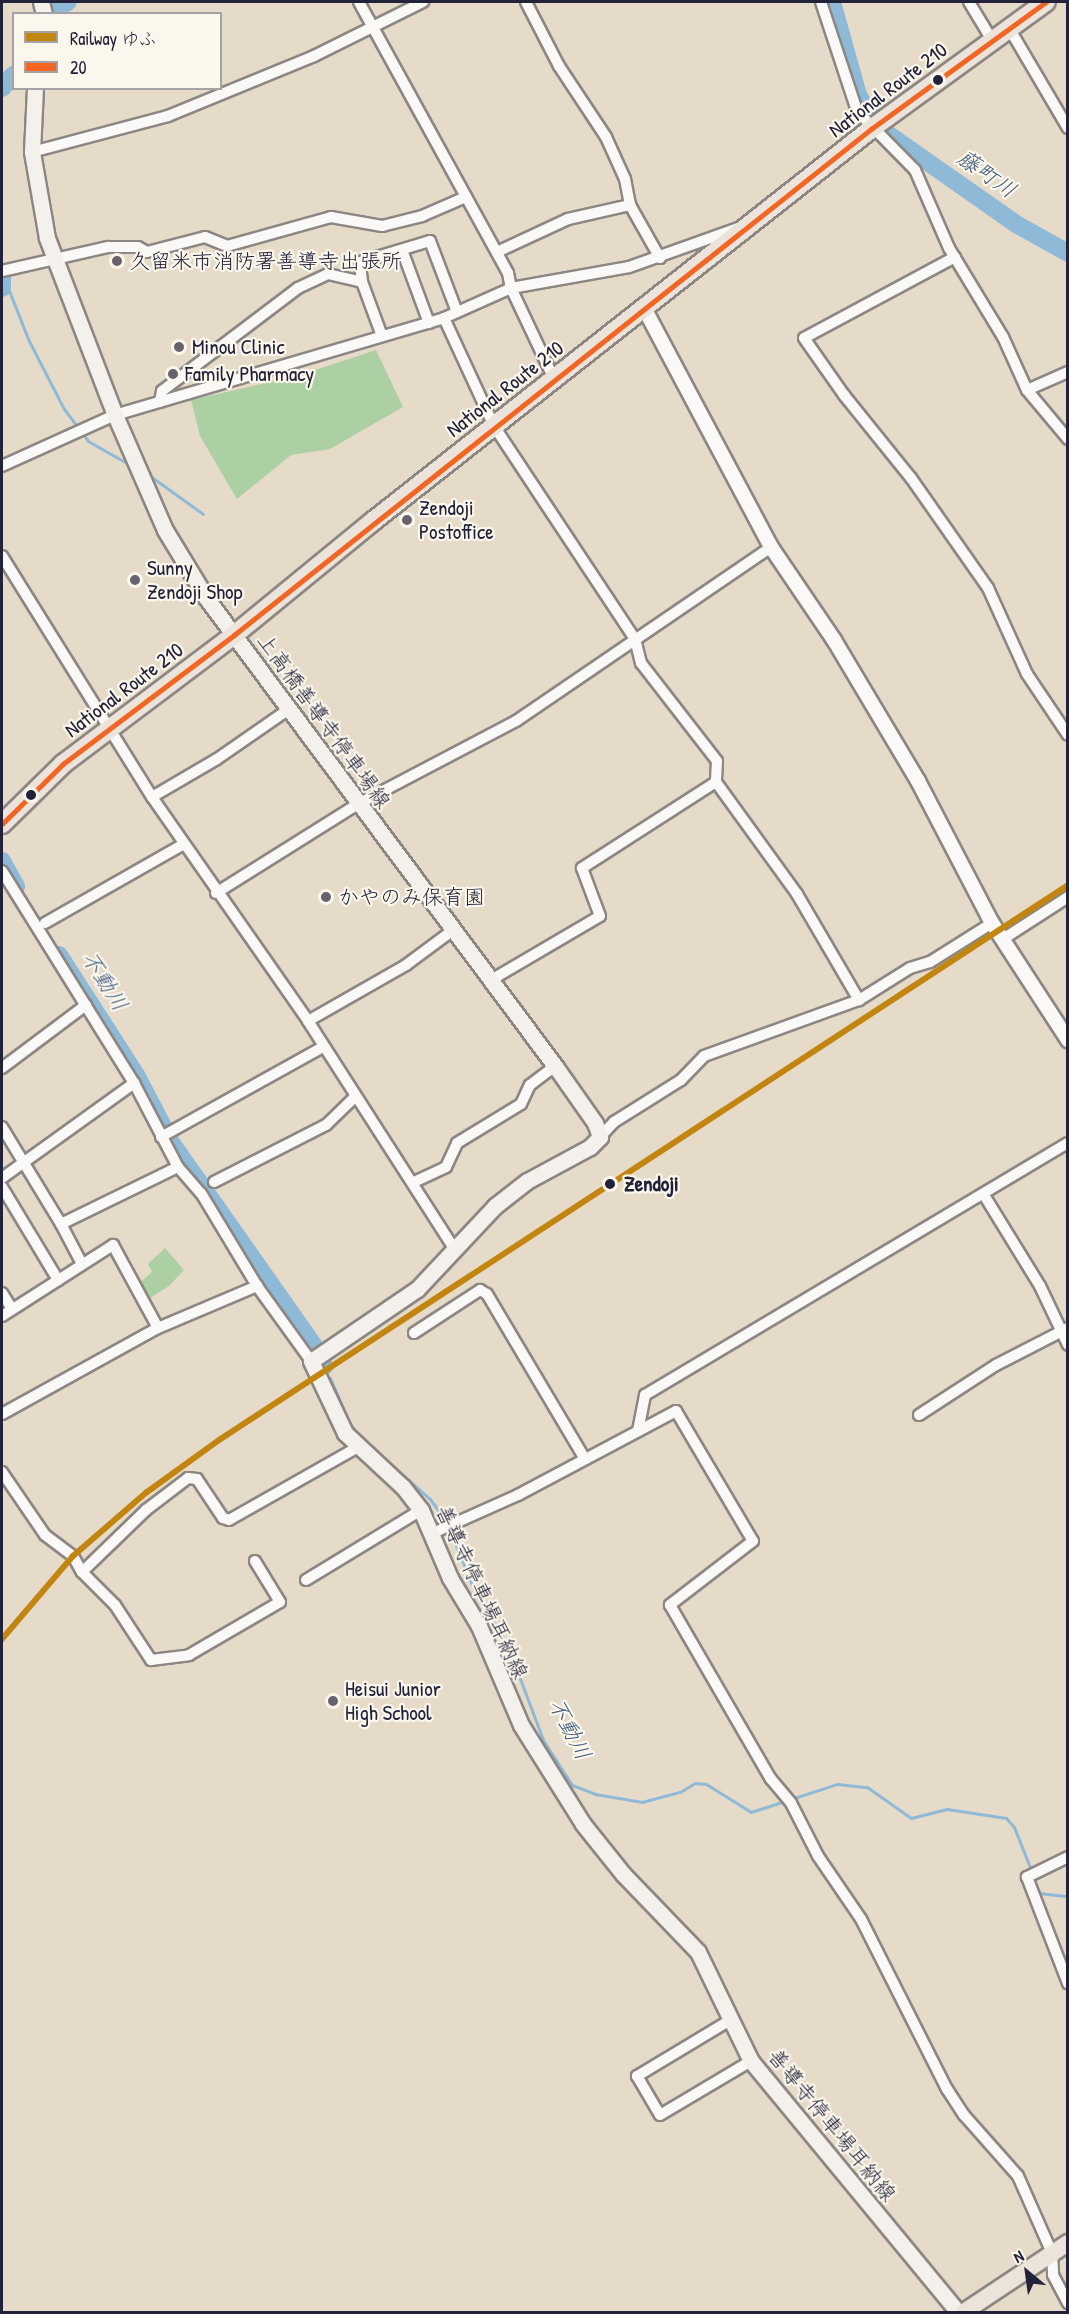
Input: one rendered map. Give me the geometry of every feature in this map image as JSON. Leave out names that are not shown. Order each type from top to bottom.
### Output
[{"type":"highway","name":"National Route 210","points":[[2,824],[63,764],[113,730],[872,129],[1046,2]]},
{"type":"main road","name":"上高橋善導寺停車場線","points":[[35,90],[32,152],[54,259],[115,415],[165,530],[207,599],[452,931],[555,1066],[595,1124],[600,1137]]},
{"type":"main road","points":[[311,1361],[417,1289],[495,1206],[527,1181],[590,1147],[600,1137]]},
{"type":"main road","name":"善導寺停車場耳納線","points":[[311,1361],[345,1433],[403,1487],[421,1510],[442,1529],[450,1578],[479,1626],[521,1725],[583,1824],[623,1874],[698,1952],[751,2061],[958,2313]]},
{"type":"main road","points":[[964,2313],[1068,2243]]},
{"type":"street","points":[[359,2],[497,252],[511,288],[554,379]]},
{"type":"street","points":[[32,152],[168,116],[314,56],[423,2]]},
{"type":"street","points":[[526,2],[559,66],[606,137],[625,179],[630,205],[660,258]]},
{"type":"street","points":[[821,2],[849,94],[872,129],[915,170],[955,257],[1003,337],[1027,390],[1068,439]]},
{"type":"street","points":[[969,2],[992,40]]},
{"type":"street","points":[[1009,27],[1068,128]]},
{"type":"street","points":[[3,270],[108,247],[138,248],[147,252],[205,237],[227,246],[331,218],[382,226],[422,216],[466,197]]},
{"type":"street","points":[[497,252],[568,219],[630,205]]},
{"type":"street","points":[[2,466],[115,415],[444,318],[511,288],[660,258],[759,220]]},
{"type":"street","points":[[382,336],[362,282],[360,262],[430,242],[457,312]]},
{"type":"street","points":[[402,250],[429,322]]},
{"type":"street","points":[[955,257],[804,338],[844,395],[911,478],[988,588],[1027,674],[1068,735]]},
{"type":"street","points":[[160,402],[162,391],[298,288],[328,274],[362,282]]},
{"type":"street","points":[[644,308],[771,547],[808,599],[918,781],[992,923],[1068,1040]]},
{"type":"street","points":[[444,318],[495,426],[635,639],[641,663],[717,761],[716,782],[797,894],[859,999]]},
{"type":"street","points":[[1027,390],[1068,372]]},
{"type":"street","points":[[216,893],[358,804],[516,721],[771,547]]},
{"type":"street","points":[[2,556],[113,730],[152,797],[216,893],[308,1021],[322,1047],[414,1182],[455,1250]]},
{"type":"street","points":[[152,797],[217,759],[289,709]]},
{"type":"street","points":[[491,980],[600,916],[582,868],[716,782]]},
{"type":"street","points":[[45,923],[184,844]]},
{"type":"street","points":[[2,871],[134,1083],[178,1167],[201,1193],[257,1286],[311,1361]]},
{"type":"street","points":[[1002,939],[1068,897]]},
{"type":"street","points":[[600,1137],[614,1122],[681,1080],[704,1056],[859,999],[910,968],[930,962],[992,923]]},
{"type":"street","points":[[308,1021],[406,965],[452,931]]},
{"type":"street","points":[[2,1068],[86,1005]]},
{"type":"street","points":[[161,1137],[322,1047]]},
{"type":"street","points":[[414,1182],[446,1167],[457,1143],[521,1104],[530,1085],[555,1066]]},
{"type":"street","points":[[2,1178],[134,1083]]},
{"type":"street","points":[[214,1182],[326,1125],[355,1097]]},
{"type":"street","points":[[2,1126],[61,1224],[82,1264]]},
{"type":"street","points":[[638,1431],[645,1395],[912,1233],[984,1195],[1068,1143]]},
{"type":"street","points":[[61,1224],[178,1167]]},
{"type":"street","points":[[2,1187],[58,1280]]},
{"type":"street","points":[[984,1195],[1040,1286],[1064,1331],[1068,1345]]},
{"type":"street","points":[[2,1316],[113,1245],[158,1328]]},
{"type":"street","points":[[2,1414],[158,1328],[257,1286]]},
{"type":"street","points":[[414,1333],[480,1290],[487,1294],[585,1459]]},
{"type":"street","points":[[2,1293],[12,1309]]},
{"type":"street","points":[[919,1415],[996,1365],[1064,1331]]},
{"type":"street","points":[[442,1529],[585,1459],[676,1411],[753,1540],[670,1605],[771,1779],[789,1800],[818,1856],[861,1919],[947,2089],[1018,2176],[1052,2253],[1053,2275],[1068,2303]]},
{"type":"street","points":[[82,1572],[146,1510],[188,1478],[197,1479],[223,1518],[229,1520],[358,1447]]},
{"type":"street","points":[[2,1472],[45,1535],[73,1556],[82,1572],[115,1605],[151,1660],[189,1655],[280,1602],[255,1561]]},
{"type":"street","points":[[306,1580],[421,1510]]},
{"type":"street","points":[[1068,1857],[1027,1877],[1068,1983]]},
{"type":"street","points":[[732,2019],[637,2076],[660,2115],[751,2061]]},
{"type":"green space","points":[[376,350],[403,407],[330,449],[291,455],[237,499],[200,436],[191,400],[297,376]]},
{"type":"green space","points":[[165,1248],[184,1270],[169,1286],[150,1298],[141,1298],[136,1286],[152,1272],[148,1264]]},
{"type":"waterway","name":"不動川","points":[[50,12],[68,2]]},
{"type":"waterway","name":"藤町川","points":[[832,2],[858,95],[872,119]]},
{"type":"waterway","name":"不動川","points":[[2,88],[12,76]]},
{"type":"waterway","name":"藤町川","points":[[882,130],[1016,224],[1068,253]]},
{"type":"waterway","name":"不動川","points":[[2,273],[2,288]]},
{"type":"waterway","points":[[4,278],[29,341],[64,409],[88,441],[132,466]]},
{"type":"waterway","points":[[146,473],[203,514]]},
{"type":"waterway","name":"不動川","points":[[2,861],[16,886]]},
{"type":"waterway","name":"不動川","points":[[59,955],[136,1075],[164,1128]]},
{"type":"waterway","name":"不動川","points":[[170,1141],[317,1350]]},
{"type":"waterway","name":"不動川","points":[[330,1378],[350,1424],[364,1441]]},
{"type":"waterway","name":"不動川","points":[[382,1457],[430,1499],[446,1521],[475,1592],[507,1644],[543,1740],[572,1785],[595,1794],[642,1802],[680,1792],[695,1783],[706,1784],[751,1812],[837,1784],[867,1787],[911,1818],[947,1809],[1006,1818],[1014,1827],[1031,1870]]},
{"type":"waterway","name":"不動川","points":[[1038,1893],[1068,1896]]},
{"type":"rail line","name":"ゆふ","points":[[2,1639],[73,1556],[147,1492],[219,1440],[1068,885]]},
{"type":"transit line","name":"20","points":[[2,824],[63,764],[234,635],[871,129],[1046,2]]},
{"type":"place","name":"久留米市消防署善導寺出張所","points":[[117,261]]},
{"type":"place","name":"Minou Clinic","points":[[179,347]]},
{"type":"place","name":"Family Pharmacy","points":[[173,374]]},
{"type":"place","name":"Zendoji Postoffice","points":[[407,520]]},
{"type":"place","name":"Sunny Zendoji Shop","points":[[135,580]]},
{"type":"place","name":"かやのみ保育園","points":[[326,897]]},
{"type":"place","name":"Zendoji","points":[[610,1184]]},
{"type":"place","name":"Heisui Junior High School","points":[[333,1701]]}]
